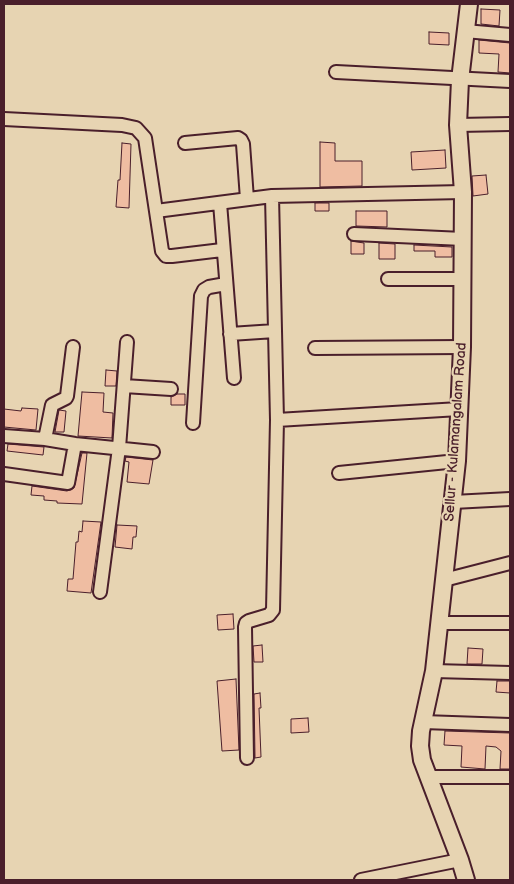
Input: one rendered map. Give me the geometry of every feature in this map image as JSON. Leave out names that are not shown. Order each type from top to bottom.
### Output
[{"type":"main road","name":"Sellur - Kulamangalam Road","points":[[466,880],[422,760],[420,746],[434,671],[457,461],[463,279],[463,192],[458,125],[460,80],[470,4]]},
{"type":"street","points":[[465,31],[510,35]]},
{"type":"street","points":[[336,72],[510,82]]},
{"type":"street","points":[[4,119],[122,125],[136,128],[145,138],[162,251],[166,256],[222,250]]},
{"type":"street","points":[[458,125],[510,124]]},
{"type":"street","points":[[184,143],[238,138],[241,140],[243,144],[247,199]]},
{"type":"street","points":[[156,211],[272,196],[463,192]]},
{"type":"street","points":[[247,758],[244,627],[250,621],[269,616],[273,610],[277,420],[272,196]]},
{"type":"street","points":[[220,203],[222,250],[234,378]]},
{"type":"street","points":[[354,234],[463,239]]},
{"type":"street","points":[[388,279],[463,279]]},
{"type":"street","points":[[192,422],[201,296],[204,290],[209,287],[226,284]]},
{"type":"street","points":[[230,334],[275,331]]},
{"type":"street","points":[[100,592],[119,448],[127,342]]},
{"type":"street","points":[[314,348],[462,346]]},
{"type":"street","points":[[45,439],[52,405],[67,396],[73,347]]},
{"type":"street","points":[[124,386],[171,389]]},
{"type":"street","points":[[277,420],[459,409]]},
{"type":"street","points":[[4,436],[153,452]]},
{"type":"street","points":[[4,474],[68,483],[75,444]]},
{"type":"street","points":[[339,473],[457,461]]},
{"type":"street","points":[[453,502],[510,499]]},
{"type":"street","points":[[444,580],[510,564]]},
{"type":"street","points":[[439,623],[510,623]]},
{"type":"street","points":[[434,671],[510,673]]},
{"type":"street","points":[[423,722],[510,725]]},
{"type":"street","points":[[428,777],[510,777]]},
{"type":"street","points":[[361,880],[460,860]]},
{"type":"building","points":[[481,9],[500,10],[499,26],[481,24]]},
{"type":"building","points":[[429,32],[449,33],[449,45],[429,44]]},
{"type":"building","points":[[479,40],[510,43],[510,73],[498,72],[499,54],[479,53]]},
{"type":"building","points":[[320,142],[335,143],[335,161],[362,161],[362,186],[320,187]]},
{"type":"building","points":[[122,143],[131,144],[129,208],[116,207]]},
{"type":"building","points":[[445,150],[446,168],[412,170],[411,152]]},
{"type":"building","points":[[486,175],[488,194],[473,196],[472,176]]},
{"type":"building","points":[[315,203],[329,203],[329,211],[315,211]]},
{"type":"building","points":[[356,211],[387,211],[387,227],[356,226]]},
{"type":"building","points":[[351,241],[364,243],[364,254],[351,254]]},
{"type":"building","points":[[379,243],[395,244],[395,259],[379,259]]},
{"type":"building","points":[[414,245],[452,247],[452,257],[435,257],[435,251],[414,251]]},
{"type":"building","points":[[106,370],[117,371],[116,386],[105,386]]},
{"type":"building","points":[[82,392],[104,393],[103,412],[113,413],[112,438],[78,436]]},
{"type":"building","points":[[177,394],[185,394],[185,405],[171,405],[171,397]]},
{"type":"building","points":[[22,408],[38,409],[36,430],[4,427],[4,409],[21,411]]},
{"type":"building","points":[[59,410],[66,411],[64,432],[55,432]]},
{"type":"building","points":[[8,444],[44,447],[43,455],[7,451]]},
{"type":"building","points":[[82,453],[87,453],[82,504],[57,503],[57,501],[44,500],[44,496],[31,495],[32,486],[67,491],[74,488]]},
{"type":"building","points":[[126,457],[153,460],[149,484],[127,482],[129,462],[125,461]]},
{"type":"building","points":[[83,521],[101,522],[91,593],[67,591],[68,579],[73,579],[76,542],[78,542],[79,531],[82,532]]},
{"type":"building","points":[[117,525],[137,526],[136,537],[133,537],[132,549],[115,547]]},
{"type":"building","points":[[233,614],[234,629],[218,630],[217,615]]},
{"type":"building","points":[[262,645],[263,662],[254,662],[253,646]]},
{"type":"building","points":[[468,648],[483,649],[482,664],[467,664]]},
{"type":"building","points":[[236,679],[239,750],[222,751],[217,681]]},
{"type":"building","points":[[497,681],[510,681],[510,693],[496,692]]},
{"type":"building","points":[[260,693],[261,757],[255,758],[254,694]]},
{"type":"building","points":[[308,718],[309,732],[291,733],[291,719]]},
{"type":"building","points":[[445,731],[510,733],[510,769],[500,769],[501,751],[496,747],[486,746],[485,769],[461,767],[462,746],[444,745]]}]
